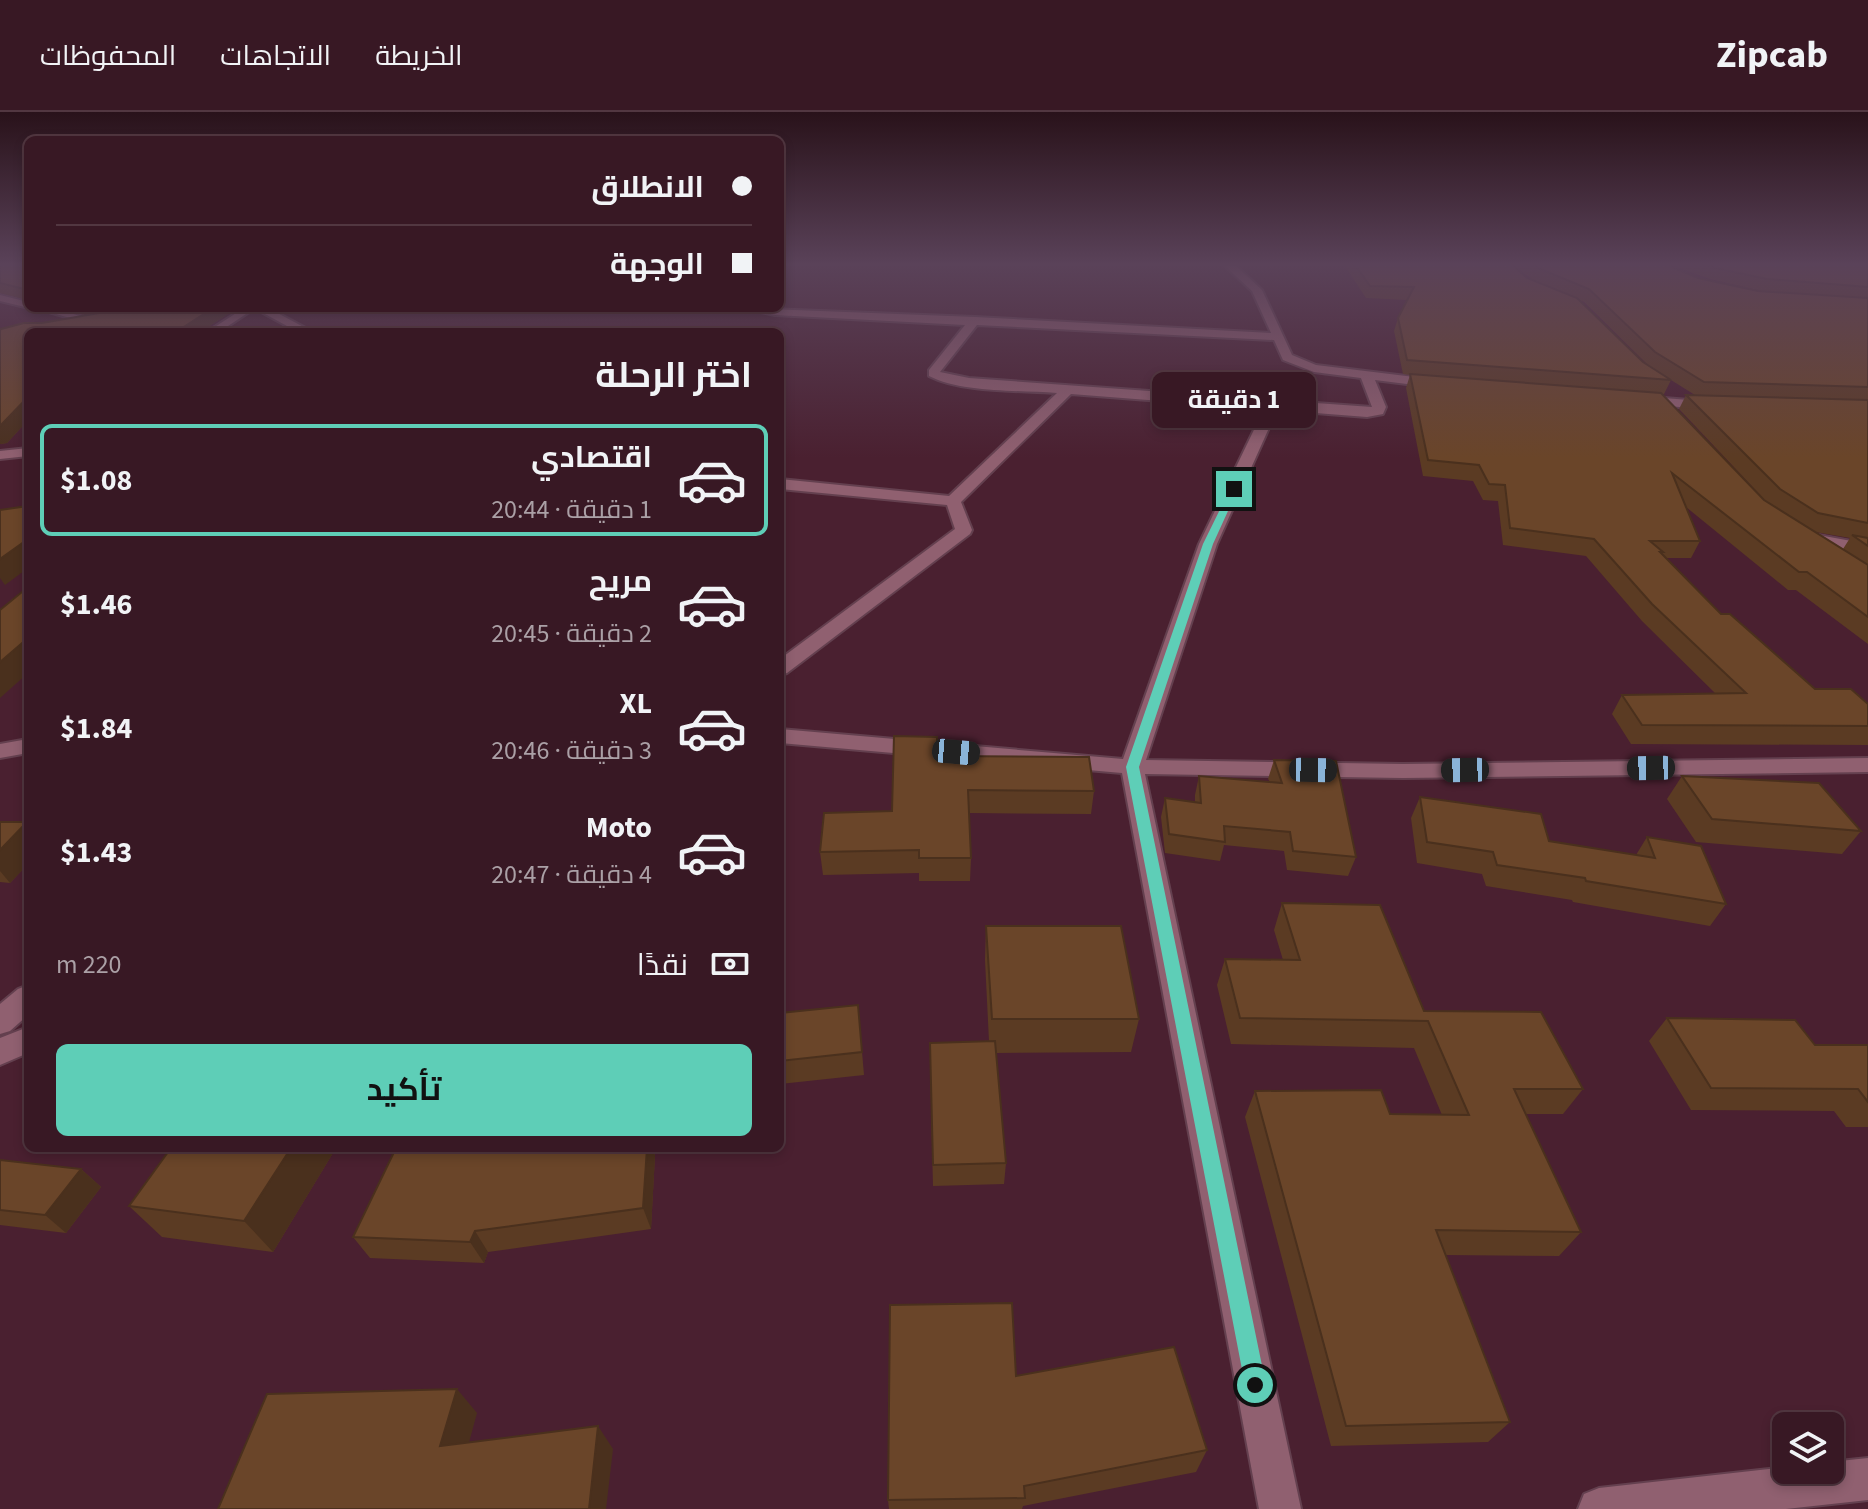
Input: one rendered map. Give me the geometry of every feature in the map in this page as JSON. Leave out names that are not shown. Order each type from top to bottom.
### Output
[{"type":"street","points":[[969,328],[933,373],[943,378],[969,382],[1272,406],[1378,411],[1367,376]]},
{"type":"street","points":[[1121,328],[1277,337]]},
{"type":"street","points":[[1273,328],[1287,357],[1298,363],[1367,376],[1447,384]]},
{"type":"street","points":[[784,484],[953,501],[1070,388]]},
{"type":"street","points":[[1665,395],[1681,424]]},
{"type":"street","points":[[1630,400],[1665,395],[1695,405],[1723,407]]},
{"type":"street","points":[[1272,406],[1208,544],[1132,767],[1280,1509]]},
{"type":"street","points":[[784,666],[964,530],[953,501]]},
{"type":"street","points":[[1828,555],[1795,533],[1868,550]]},
{"type":"street","points":[[784,736],[1132,767],[1403,771],[1868,765]]},
{"type":"street","points":[[0,751],[24,747]]},
{"type":"street","points":[[0,1022],[24,1001]]},
{"type":"street","points":[[0,1052],[24,1041]]},
{"type":"street","points":[[1599,1509],[1868,1479]]},
{"type":"lane","points":[[0,455],[24,452]]},
{"type":"building","points":[[24,328],[24,401],[0,426],[0,330]]},
{"type":"building","points":[[1400,328],[1608,328],[1643,362],[1671,380],[1407,360]]},
{"type":"building","points":[[1630,328],[1868,328],[1868,387],[1704,382],[1655,352]]},
{"type":"building","points":[[1410,374],[1661,393],[1764,500],[1868,565],[1868,617],[1807,572],[1799,572],[1672,473],[1700,541],[1650,541],[1721,614],[1730,614],[1815,689],[1851,689],[1868,704],[1868,726],[1642,725],[1622,695],[1746,693],[1652,604],[1594,539],[1510,528],[1505,485],[1489,484],[1479,465],[1428,460]]},
{"type":"building","points":[[1686,395],[1868,400],[1868,523],[1818,513],[1780,489]]},
{"type":"building","points":[[24,507],[24,542],[0,559],[0,510]]},
{"type":"building","points":[[1852,535],[1868,538],[1868,546]]},
{"type":"building","points":[[24,590],[24,641],[0,662],[0,610]]},
{"type":"building","points":[[894,736],[937,737],[937,756],[1089,757],[1094,791],[968,790],[971,858],[919,858],[919,850],[820,852],[824,813],[892,811]]},
{"type":"building","points":[[1274,760],[1336,761],[1356,857],[1293,851],[1290,832],[1224,826],[1225,842],[1169,834],[1165,798],[1201,803],[1199,776],[1282,783]]},
{"type":"building","points":[[1682,776],[1819,783],[1861,831],[1712,819]]},
{"type":"building","points":[[1420,797],[1541,814],[1549,841],[1655,858],[1647,837],[1701,846],[1726,904],[1497,865],[1493,852],[1427,842]]},
{"type":"building","points":[[0,822],[24,822],[24,825],[0,850]]},
{"type":"building","points":[[1282,903],[1380,905],[1424,1011],[1541,1012],[1583,1089],[1514,1089],[1581,1232],[1436,1230],[1510,1422],[1346,1426],[1255,1091],[1381,1090],[1390,1114],[1469,1115],[1428,1021],[1240,1018],[1225,959],[1300,960]]},
{"type":"building","points":[[986,926],[1121,926],[1139,1019],[992,1019]]},
{"type":"building","points":[[858,1005],[862,1052],[784,1061],[784,1013]]},
{"type":"building","points":[[1667,1018],[1795,1020],[1815,1045],[1868,1045],[1868,1102],[1858,1089],[1711,1088]]},
{"type":"building","points":[[995,1041],[1006,1163],[933,1165],[930,1043]]},
{"type":"building","points":[[168,1152],[288,1152],[244,1221],[129,1206]]},
{"type":"building","points":[[394,1152],[647,1152],[643,1208],[475,1231],[470,1242],[353,1237]]},
{"type":"building","points":[[0,1160],[81,1169],[45,1215],[0,1210]]},
{"type":"building","points":[[1012,1303],[1016,1376],[1174,1347],[1207,1450],[1024,1486],[1025,1498],[888,1500],[890,1305]]},
{"type":"building","points":[[457,1389],[440,1446],[598,1426],[589,1509],[218,1509],[267,1394]]},
{"type":"route","points":[[1234,489],[1208,544],[1132,767],[1255,1385]]}]
